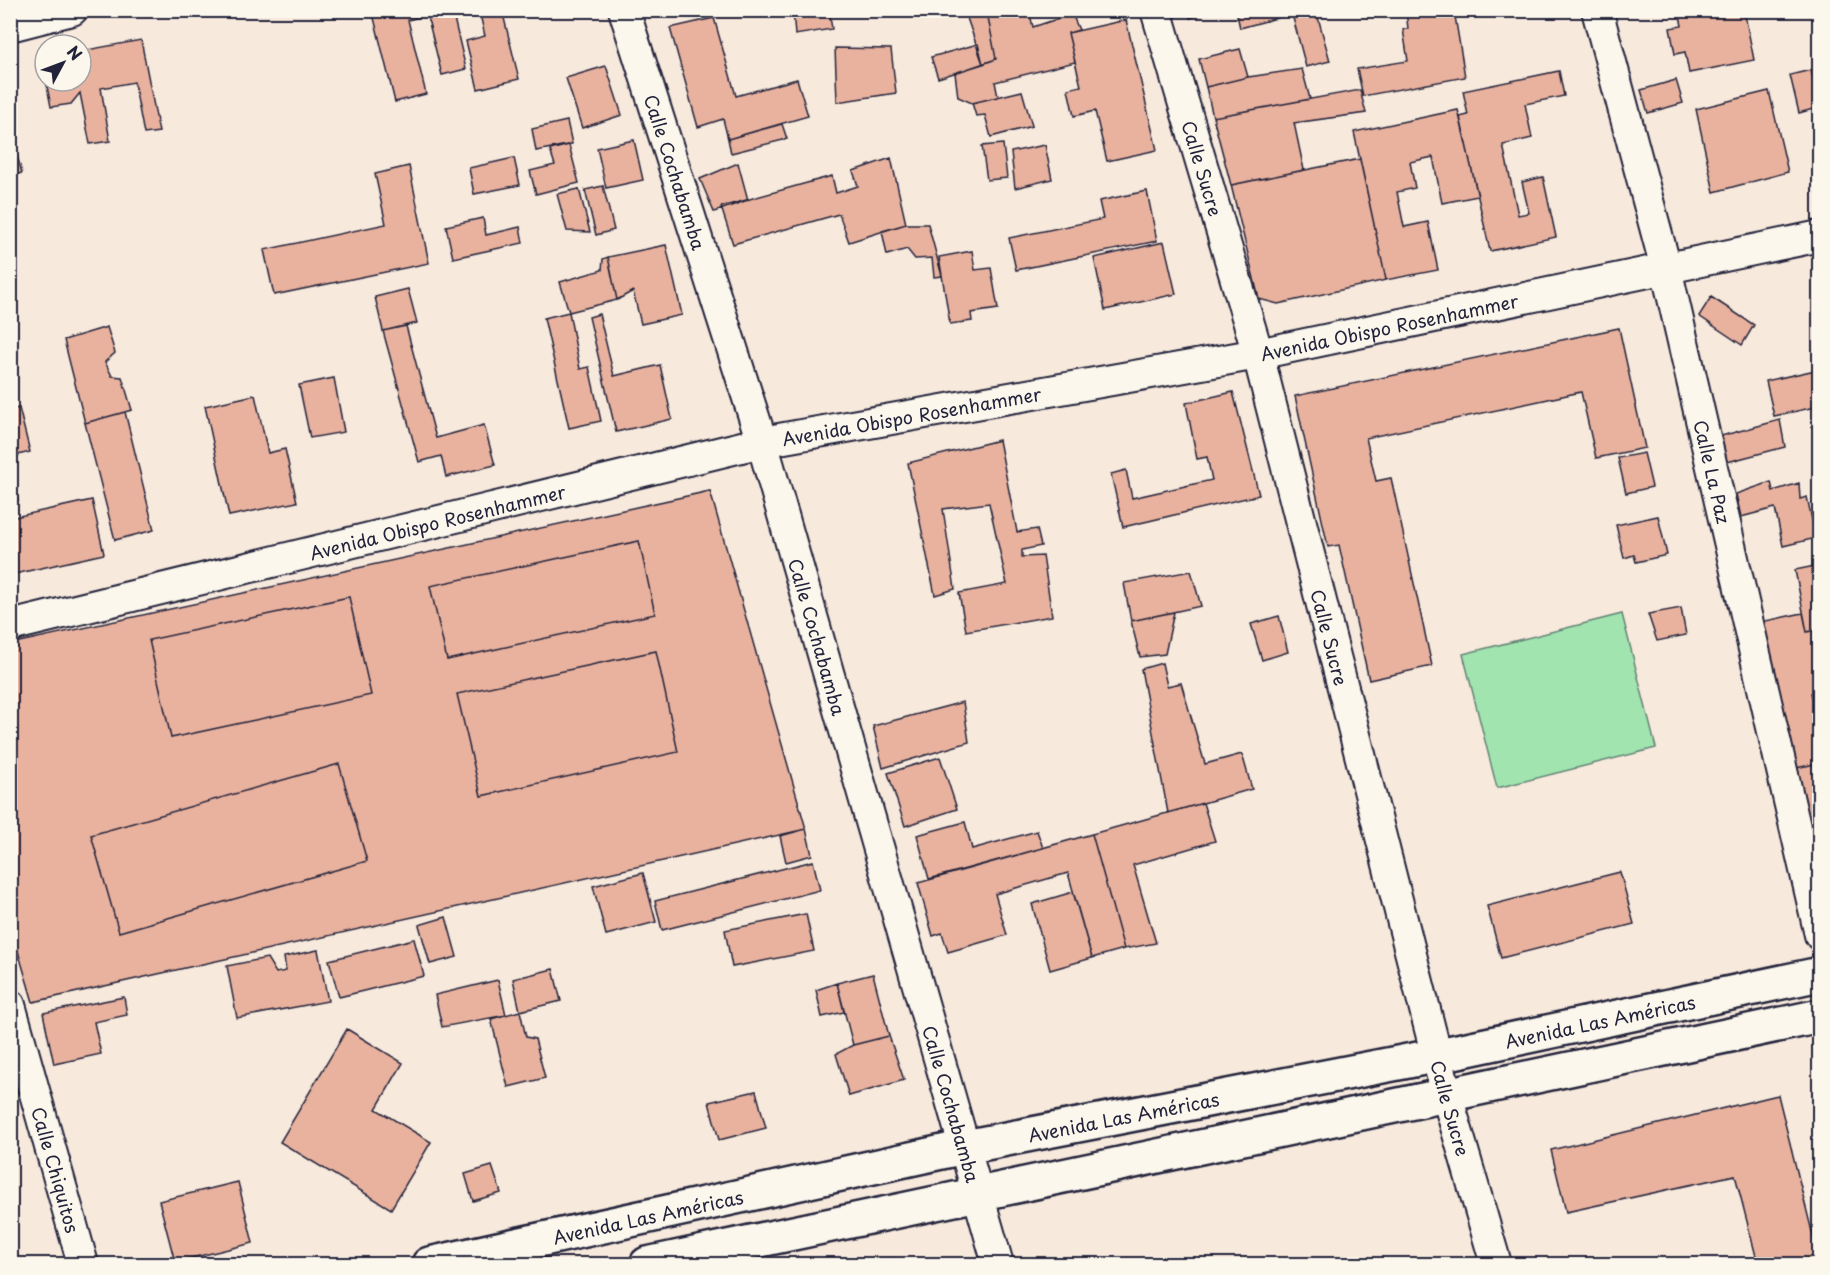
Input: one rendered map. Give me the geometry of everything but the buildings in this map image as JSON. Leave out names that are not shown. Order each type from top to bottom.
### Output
[{"type":"main road","name":"Avenida Las Américas","points":[[429,1264],[964,1147],[1439,1055],[1820,974]]},
{"type":"main road","points":[[647,1264],[1820,1016]]},
{"type":"street","points":[[10,26],[72,10]]},
{"type":"street","name":"Calle Cochabamba","points":[[624,10],[762,442],[998,1264]]},
{"type":"street","name":"Calle Sucre","points":[[1156,10],[1258,354],[1439,1055],[1447,1096],[1496,1264]]},
{"type":"street","name":"Calle La Paz","points":[[1597,10],[1666,267],[1820,935]]},
{"type":"street","name":"Avenida Obispo Rosenhammer","points":[[10,626],[762,442],[1258,354],[1820,236]]},
{"type":"street","name":"Calle Chiquitos","points":[[10,1005],[83,1264]]},
{"type":"green space","points":[[1622,614],[1656,748],[1497,788],[1463,654]]}]
